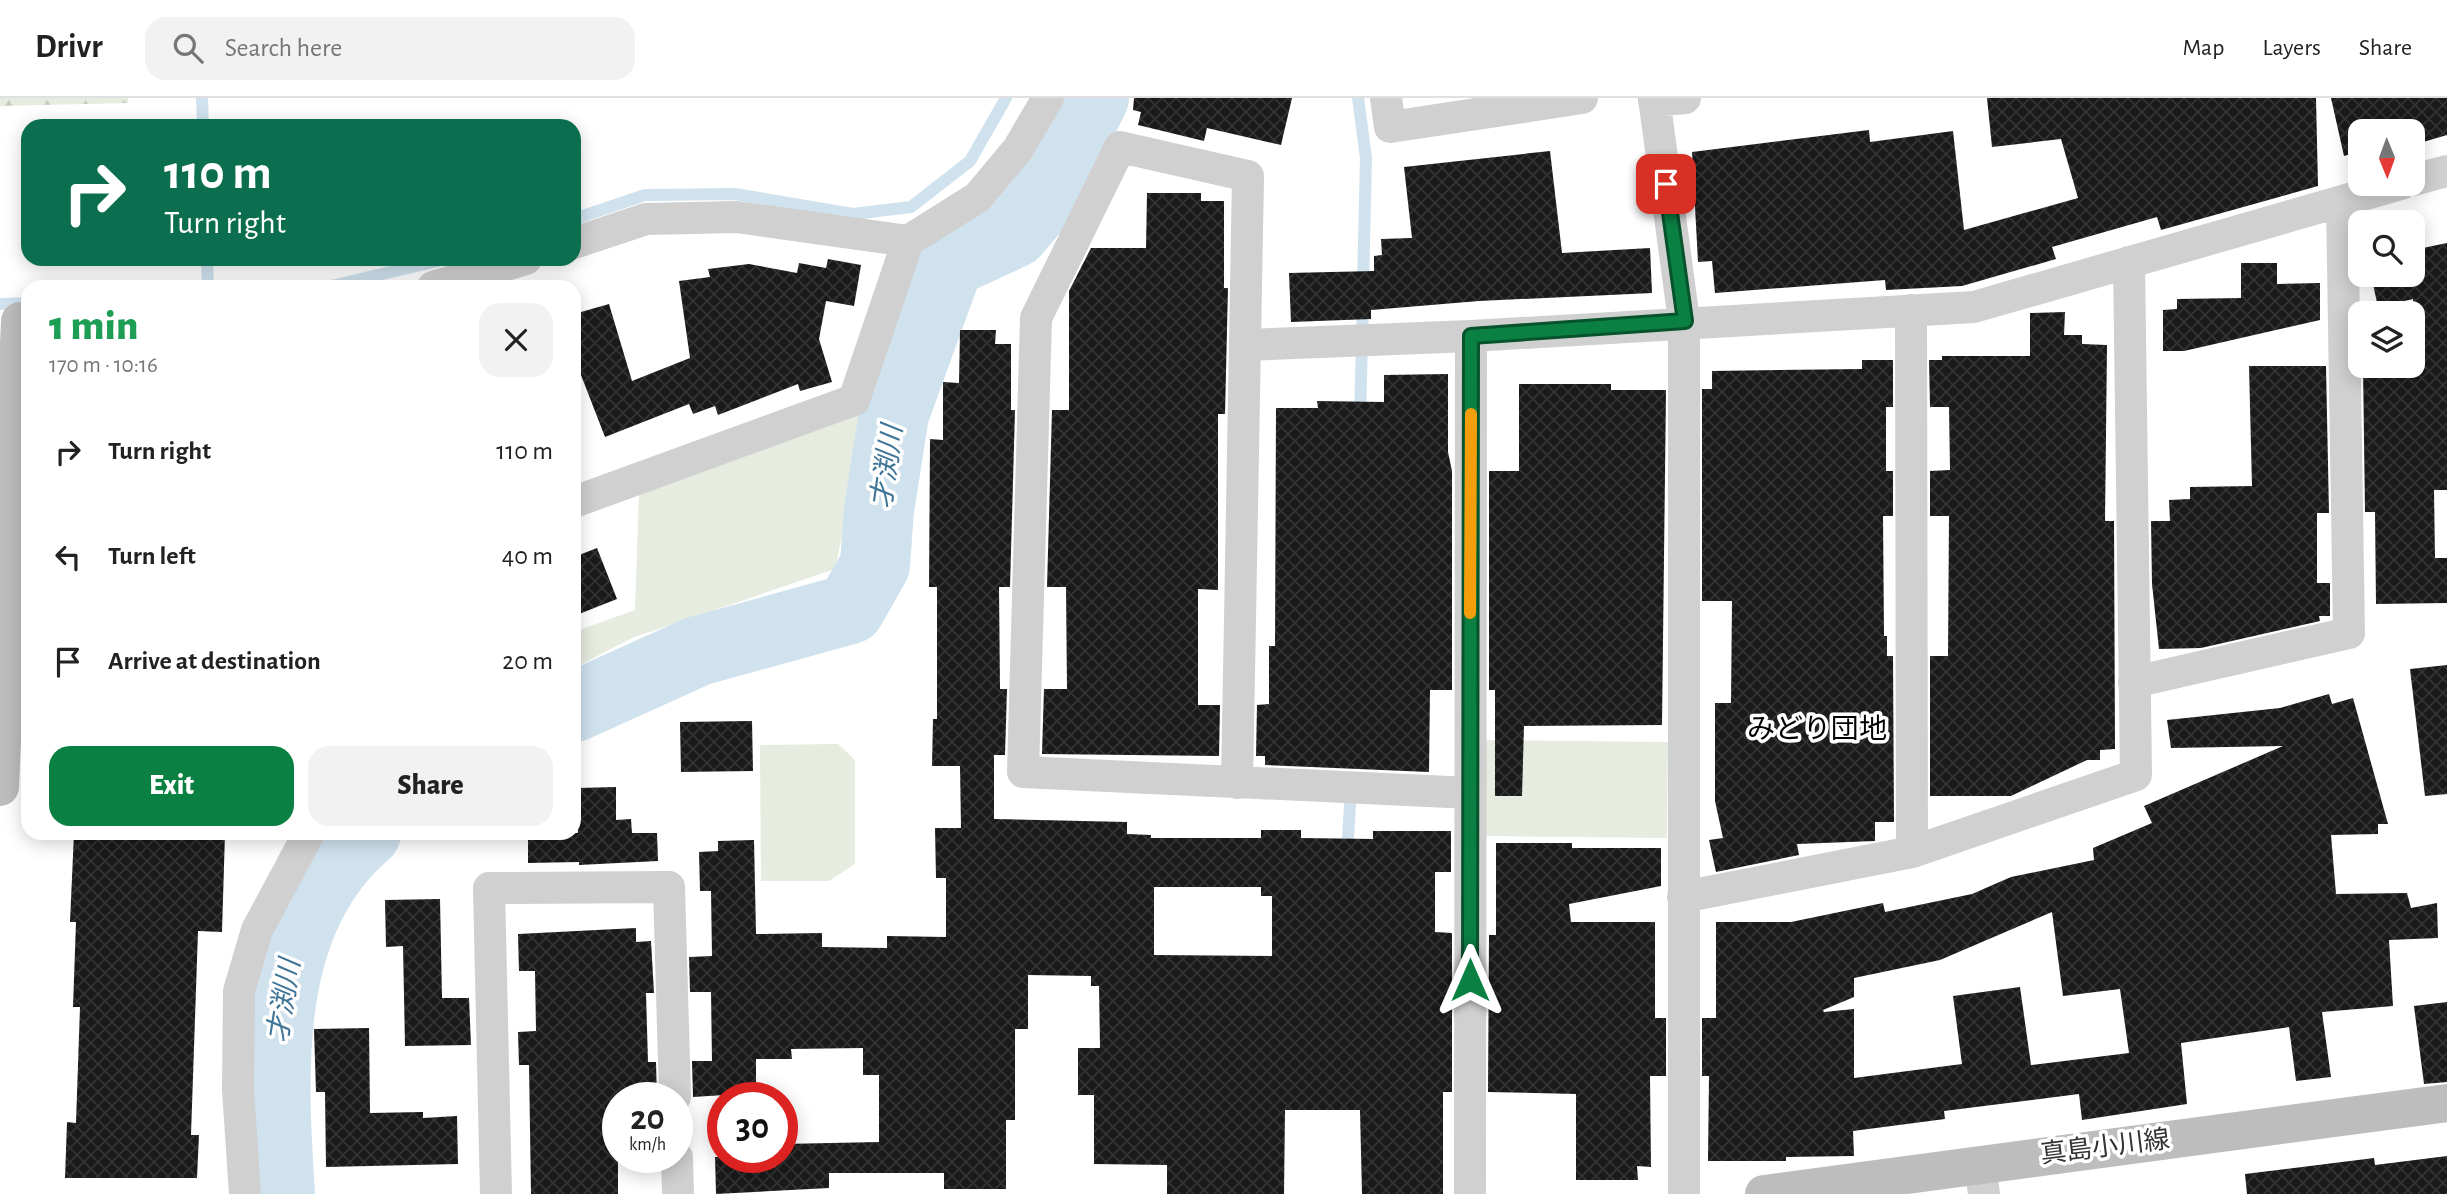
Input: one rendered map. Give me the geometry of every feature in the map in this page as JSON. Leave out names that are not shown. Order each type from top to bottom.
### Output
[{"type":"street","points":[[581,499],[854,400],[908,241],[978,197],[1018,149],[1048,98]]},
{"type":"street","points":[[1386,98],[1390,127],[1582,98]]},
{"type":"street","points":[[1664,99],[1685,321],[1684,1194]]},
{"type":"street","points":[[1237,783],[1248,176],[1121,147],[1036,318],[1023,772],[1237,783],[1470,793]]},
{"type":"street","points":[[2426,177],[2447,171]]},
{"type":"street","points":[[1247,345],[1471,336],[1685,321],[1974,307],[2360,196]]},
{"type":"street","points":[[2134,682],[2349,633],[2342,201]]},
{"type":"street","points":[[581,241],[646,219],[737,217],[908,241]]},
{"type":"street","points":[[1683,897],[1912,852],[2136,775],[2129,262]]},
{"type":"street","points":[[456,280],[503,266]]},
{"type":"street","points":[[1911,310],[1912,852]]},
{"type":"street","points":[[0,787],[15,729],[16,322]]},
{"type":"street","points":[[1470,1194],[1471,336]]},
{"type":"street","points":[[245,1194],[238,1090],[239,991],[257,930],[305,840]]},
{"type":"street","points":[[496,1194],[488,888],[669,887],[675,1082]]},
{"type":"street","name":"真島小川線","points":[[1764,1194],[1982,1179],[2447,1103]]},
{"type":"street","points":[[677,1173],[678,1194]]},
{"type":"green space","points":[[0,98],[128,98],[128,103],[0,106]]},
{"type":"green space","points":[[869,405],[835,569],[632,638],[581,664],[581,629],[635,610],[639,491]]},
{"type":"green space","points":[[1485,740],[1668,742],[1667,838],[1484,836]]},
{"type":"green space","points":[[838,744],[855,760],[855,864],[829,881],[761,881],[760,745]]},
{"type":"building","points":[[1134,98],[1292,98],[1281,145],[1207,128],[1204,141],[1138,125],[1141,112],[1133,110]]},
{"type":"building","points":[[1987,98],[2316,98],[2318,186],[2161,230],[2157,217],[2052,247],[2056,259],[1962,286],[1886,290],[1885,280],[1715,293],[1712,261],[1698,262],[1692,152],[1869,130],[1870,142],[1953,131],[1964,230],[2078,198],[2061,139],[1992,147]]},
{"type":"building","points":[[2331,98],[2447,98],[2447,135],[2426,141],[2426,119],[2348,119],[2348,155],[2344,156]]},
{"type":"building","points":[[1550,151],[1562,253],[1650,248],[1652,293],[1479,301],[1371,310],[1371,319],[1291,322],[1289,273],[1374,271],[1374,256],[1382,255],[1381,239],[1412,238],[1404,167]]},
{"type":"building","points":[[1147,193],[1201,193],[1201,201],[1224,201],[1224,288],[1228,288],[1225,414],[1218,414],[1218,590],[1198,589],[1198,705],[1220,705],[1219,756],[1042,754],[1044,689],[1067,689],[1066,587],[1047,587],[1052,410],[1069,410],[1069,291],[1091,248],[1146,248]]},
{"type":"building","points":[[2447,243],[2447,490],[2434,490],[2435,558],[2447,558],[2447,603],[2376,604],[2375,512],[2365,512],[2363,378],[2425,378],[2425,301],[2377,301],[2374,287],[2425,287],[2425,248]]},
{"type":"building","points":[[828,259],[861,265],[854,306],[826,301],[819,339],[832,382],[800,391],[798,384],[718,415],[715,406],[693,414],[689,404],[605,437],[581,375],[581,312],[609,304],[632,381],[690,358],[679,281],[710,277],[708,269],[749,264],[797,273],[799,263],[826,268]]},
{"type":"building","points":[[2241,263],[2277,263],[2277,284],[2320,283],[2320,320],[2184,351],[2163,351],[2163,310],[2177,309],[2177,299],[2241,298]]},
{"type":"building","points":[[2065,312],[2064,335],[2082,335],[2082,344],[2107,345],[2105,521],[2114,521],[2115,749],[2100,750],[2100,760],[2087,760],[2011,796],[1930,796],[1930,656],[1948,656],[1949,516],[1930,516],[1930,471],[1950,470],[1949,407],[1930,407],[1929,360],[1942,360],[1942,356],[2030,356],[2030,313]]},
{"type":"building","points":[[960,330],[996,330],[995,344],[1011,344],[1011,410],[1015,410],[1010,587],[999,587],[1000,689],[1007,689],[1005,755],[994,755],[994,819],[1127,822],[1127,834],[1151,835],[1151,838],[1261,838],[1261,830],[1301,830],[1301,838],[1373,839],[1373,831],[1451,831],[1451,872],[1435,872],[1435,932],[1452,933],[1452,1092],[1443,1092],[1443,1194],[1362,1194],[1360,1110],[1285,1110],[1284,1194],[1167,1194],[1167,1165],[1094,1164],[1094,1095],[1078,1095],[1078,1048],[1100,1048],[1099,986],[1091,986],[1091,976],[1028,975],[1028,1029],[1015,1029],[1015,1120],[1006,1120],[1006,1189],[944,1189],[944,1173],[829,1173],[829,1188],[716,1194],[715,1173],[798,1173],[798,1144],[879,1142],[879,1075],[863,1075],[863,1048],[791,1049],[792,1059],[756,1059],[756,1082],[707,1082],[707,1096],[693,1097],[692,1061],[712,1061],[711,992],[690,992],[689,957],[712,956],[711,891],[700,891],[699,852],[718,851],[718,841],[754,840],[756,934],[822,933],[822,947],[887,948],[887,936],[946,937],[946,878],[936,878],[935,828],[961,828],[960,766],[932,766],[933,719],[937,719],[937,587],[929,587],[930,439],[943,440],[943,382],[959,383]],"holes":[[[1154,887],[1261,887],[1261,896],[1272,896],[1272,956],[1154,955]]]},
{"type":"building","points":[[1862,360],[1893,360],[1893,407],[1886,407],[1886,471],[1893,471],[1893,516],[1883,516],[1884,636],[1887,636],[1887,656],[1893,656],[1894,822],[1875,822],[1875,841],[1797,844],[1799,855],[1716,872],[1709,840],[1723,838],[1715,801],[1715,703],[1731,703],[1732,601],[1702,601],[1702,389],[1712,389],[1712,371],[1862,369]]},
{"type":"building","points":[[2249,366],[2326,366],[2329,513],[2317,513],[2317,583],[2330,583],[2330,616],[2319,616],[2320,621],[2201,648],[2159,649],[2152,584],[2151,521],[2170,521],[2169,500],[2190,499],[2190,487],[2252,486]]},
{"type":"building","points":[[1448,374],[1448,452],[1452,471],[1452,690],[1430,690],[1429,772],[1265,765],[1265,756],[1256,756],[1257,705],[1269,704],[1269,646],[1275,646],[1276,408],[1318,408],[1317,401],[1384,402],[1384,375]]},
{"type":"building","points":[[1519,384],[1611,384],[1611,390],[1666,390],[1662,725],[1524,726],[1522,796],[1495,796],[1495,690],[1489,690],[1489,471],[1519,471]]},
{"type":"building","points":[[597,548],[617,599],[581,613],[581,554]]},
{"type":"building","points":[[2447,665],[2447,794],[2425,796],[2410,669]]},
{"type":"building","points":[[2329,694],[2332,704],[2353,698],[2388,824],[2378,824],[2378,834],[2331,835],[2336,894],[2407,893],[2411,908],[2437,903],[2438,938],[2389,940],[2393,1006],[2322,1012],[2331,1077],[2296,1081],[2289,1027],[2181,1043],[2187,1104],[2082,1120],[2079,1094],[1944,1111],[1945,1119],[1853,1131],[1854,1156],[1786,1157],[1786,1161],[1708,1161],[1709,1076],[1702,1076],[1702,1018],[1716,1018],[1716,922],[1791,922],[1883,903],[1885,912],[1972,894],[2011,877],[2094,860],[2093,848],[2152,823],[2144,806],[2283,746],[2171,748],[2167,720],[2280,708]],"holes":[[[2052,912],[2063,996],[2120,989],[2129,1053],[2031,1065],[2020,987],[1953,996],[1962,1064],[1854,1078],[1854,1009],[1823,1010],[1854,997],[1854,978],[1940,960]]]},
{"type":"building","points":[[752,721],[753,771],[681,772],[680,722]]},
{"type":"building","points":[[616,787],[616,820],[631,819],[632,833],[657,833],[658,861],[579,865],[579,862],[528,863],[528,840],[581,840],[581,788]]},
{"type":"building","points":[[74,840],[225,840],[222,932],[198,931],[191,1135],[199,1135],[197,1178],[65,1178],[67,1122],[76,1123],[80,1007],[73,1007],[76,922],[70,922]]},
{"type":"building","points":[[1496,843],[1572,843],[1572,848],[1661,848],[1661,886],[1569,904],[1571,922],[1655,922],[1655,1018],[1666,1018],[1666,1076],[1650,1076],[1651,1167],[1637,1166],[1638,1180],[1576,1180],[1576,1094],[1488,1092],[1489,935],[1496,935]]},
{"type":"building","points":[[440,899],[442,998],[469,998],[471,1045],[405,1046],[403,946],[386,947],[385,900]]},
{"type":"building","points":[[636,928],[636,942],[651,941],[654,993],[646,993],[648,1062],[656,1062],[657,1082],[602,1082],[602,1173],[618,1173],[618,1194],[531,1194],[529,1065],[519,1065],[518,1032],[536,1031],[535,971],[519,971],[518,934]]},
{"type":"building","points":[[2447,1002],[2447,1082],[2424,1084],[2414,1006]]},
{"type":"building","points":[[369,1028],[370,1113],[423,1112],[423,1118],[457,1116],[458,1164],[326,1167],[325,1092],[316,1092],[314,1029]]},
{"type":"building","points":[[2447,1156],[2447,1194],[2247,1194],[2245,1174],[2374,1158],[2375,1165]]},
{"type":"waterway","points":[[202,98],[203,119]]},
{"type":"waterway","points":[[581,217],[645,195],[735,194],[853,214],[911,207],[970,161],[1006,98]]},
{"type":"waterway","name":"才渕川","points":[[581,704],[698,651],[850,609],[875,565],[879,510],[894,414],[949,263],[1014,233],[1043,199],[1094,98]]},
{"type":"waterway","points":[[1358,98],[1366,158],[1363,285]]},
{"type":"waterway","points":[[207,266],[208,280]]},
{"type":"waterway","points":[[357,280],[416,266]]},
{"type":"waterway","points":[[0,304],[21,303]]},
{"type":"waterway","points":[[1360,418],[1363,303]]},
{"type":"waterway","points":[[1347,856],[1351,786]]},
{"type":"waterway","name":"才渕川","points":[[280,1194],[277,1049],[281,1000],[291,953],[308,909],[332,868],[359,840]]},
{"type":"slow traffic","points":[[1470,613],[1471,414]]},
{"type":"district","name":"みどり団地","points":[[1817,730]]},
{"type":"route","points":[[1470,980],[1471,336],[1685,321],[1666,184]]}]
